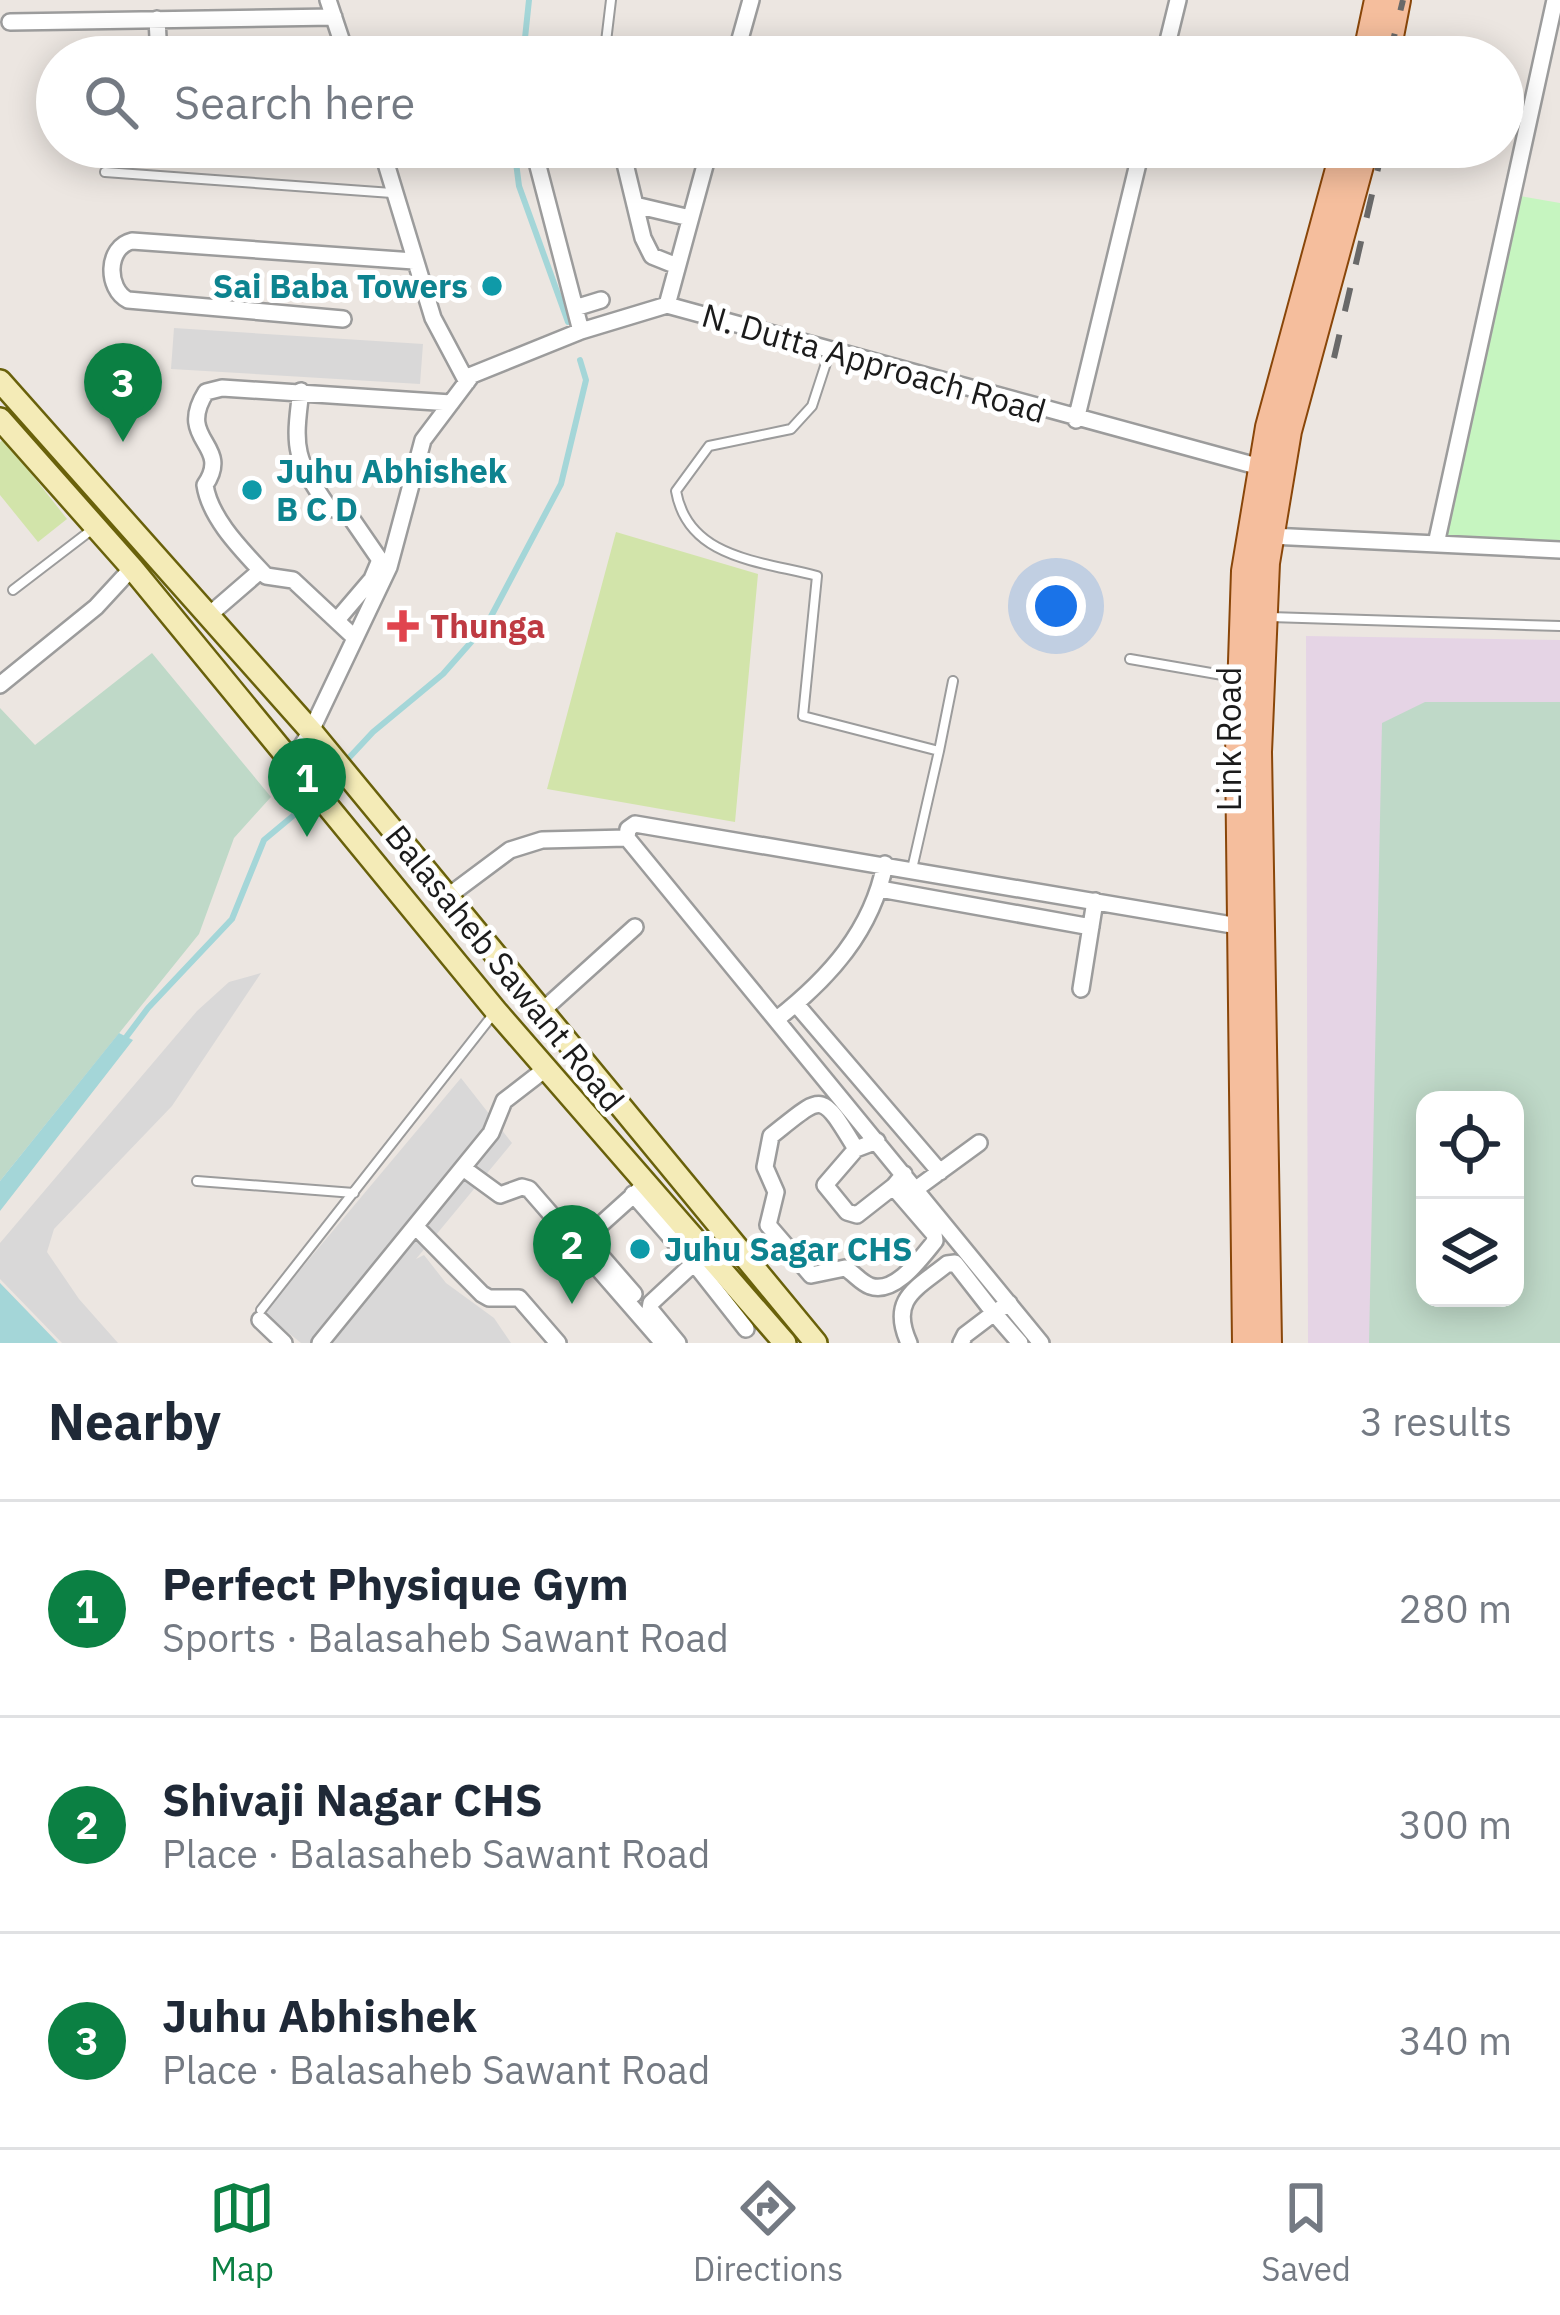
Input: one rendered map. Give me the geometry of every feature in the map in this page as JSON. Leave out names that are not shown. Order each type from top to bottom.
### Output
[{"type":"main road","points":[[1369,36],[1377,0]]},
{"type":"main road","points":[[1391,36],[1398,0]]},
{"type":"main road","points":[[1245,1343],[1254,929],[1240,679],[1252,617],[1244,571],[1339,168]]},
{"type":"main road","name":"Link Road","points":[[1269,1343],[1254,929],[1259,752],[1252,617],[1270,536],[1270,470],[1360,168]]},
{"type":"main road","name":"Balasaheb Sawant Road","points":[[0,381],[311,731],[816,1343]]},
{"type":"main road","name":"Balasaheb Sawant Road","points":[[3,429],[132,568],[496,1011],[548,1067],[640,1188],[754,1322],[777,1340]]},
{"type":"street","points":[[741,36],[751,0]]},
{"type":"street","points":[[1169,36],[1178,0]]},
{"type":"street","points":[[1524,131],[1555,0]]},
{"type":"street","points":[[10,22],[157,20],[331,8]]},
{"type":"street","points":[[157,20],[158,36]]},
{"type":"street","points":[[386,168],[433,318],[467,382]]},
{"type":"street","points":[[538,168],[581,331]]},
{"type":"street","points":[[626,168],[652,256],[677,266]]},
{"type":"street","points":[[667,305],[704,168]]},
{"type":"street","points":[[1076,420],[1137,168]]},
{"type":"street","points":[[1436,544],[1516,168]]},
{"type":"street","points":[[635,205],[690,218]]},
{"type":"street","points":[[344,319],[128,300],[118,296],[113,285],[115,250],[132,241],[414,261]]},
{"type":"street","points":[[575,308],[602,300]]},
{"type":"street","name":"N. Dutta Approach Road","points":[[292,761],[355,638],[423,440],[472,374],[581,331],[667,305],[1270,470]]},
{"type":"street","points":[[355,638],[293,580],[260,571],[208,502],[206,484],[214,473],[214,460],[194,412],[206,392],[222,388],[451,403]]},
{"type":"street","points":[[301,391],[297,422],[302,468],[329,508],[347,512],[384,564],[337,620]]},
{"type":"street","points":[[3,429],[28,416]]},
{"type":"street","points":[[1270,536],[1560,550]]},
{"type":"street","points":[[0,686],[96,607],[132,568]]},
{"type":"street","points":[[208,616],[260,571]]},
{"type":"street","points":[[856,1149],[832,1109],[820,1102],[771,1136],[765,1167],[776,1192],[768,1225],[811,1275],[845,1268],[868,1286],[884,1288],[931,1247],[934,1234],[877,1141],[627,838],[635,824],[1254,929]]},
{"type":"street","points":[[447,898],[510,850],[542,840],[627,838]]},
{"type":"street","points":[[777,1019],[821,982],[860,934],[880,889],[885,864]]},
{"type":"street","points":[[908,894],[912,869]]},
{"type":"street","points":[[880,889],[1090,927]]},
{"type":"street","points":[[1081,988],[1095,901]]},
{"type":"street","points":[[542,1011],[635,927]]},
{"type":"street","points":[[796,1004],[940,1172]]},
{"type":"street","points":[[811,1061],[831,1044]]},
{"type":"street","points":[[320,1343],[491,1133],[504,1101],[548,1067]]},
{"type":"street","points":[[877,1141],[856,1149],[825,1185],[847,1211],[857,1215],[899,1180]]},
{"type":"street","points":[[916,1189],[979,1143]]},
{"type":"street","points":[[463,1168],[500,1195],[521,1186],[529,1189],[663,1343]]},
{"type":"street","points":[[899,1180],[916,1189],[1037,1341]]},
{"type":"street","points":[[634,1294],[588,1240],[594,1228],[640,1188],[681,1249]]},
{"type":"street","points":[[416,1227],[482,1294],[519,1298],[558,1343]]},
{"type":"street","points":[[678,1343],[650,1309],[653,1299],[700,1257]]},
{"type":"street","points":[[909,1343],[901,1327],[907,1296],[947,1264],[955,1263],[1019,1343]]},
{"type":"street","points":[[961,1343],[1009,1303]]},
{"type":"street","points":[[260,1315],[284,1343]]},
{"type":"street","points":[[729,1343],[754,1322]]},
{"type":"lane","points":[[607,36],[611,0]]},
{"type":"lane","points":[[105,172],[394,193]]},
{"type":"lane","points":[[830,351],[812,406],[791,429],[709,446],[676,491],[680,512],[694,534],[716,549],[817,576],[803,716],[939,751]]},
{"type":"lane","points":[[13,590],[95,527]]},
{"type":"lane","points":[[1252,617],[1560,626]]},
{"type":"lane","points":[[1130,659],[1240,679]]},
{"type":"lane","points":[[912,869],[953,681]]},
{"type":"lane","points":[[260,1315],[496,1011]]},
{"type":"lane","points":[[197,1181],[354,1193]]},
{"type":"shaded area","points":[[174,328],[423,344],[420,384],[171,369]]},
{"type":"shaded area","points":[[1306,636],[1560,640],[1560,1343],[1308,1343]]},
{"type":"shaded area","points":[[261,973],[172,1106],[54,1229],[47,1252],[79,1299],[118,1343],[62,1343],[0,1279],[0,1243],[197,1011],[229,982]]},
{"type":"shaded area","points":[[461,1078],[512,1143],[416,1259],[424,1255],[446,1283],[494,1318],[511,1343],[301,1343],[264,1313]]},
{"type":"green space","points":[[1514,195],[1560,203],[1560,541],[1436,544]]},
{"type":"green space","points":[[4,439],[67,519],[38,542],[0,495],[0,442]]},
{"type":"green space","points":[[616,532],[758,574],[735,822],[547,789]]},
{"type":"green space","points":[[152,653],[271,797],[234,838],[199,934],[0,1181],[0,708],[35,745]]},
{"type":"green space","points":[[1425,702],[1560,702],[1560,1343],[1369,1343],[1382,723]]},
{"type":"water","points":[[119,1033],[133,1040],[0,1211],[0,1181]]},
{"type":"water","points":[[0,1283],[58,1343],[0,1343]]},
{"type":"waterway","points":[[525,36],[529,0]]},
{"type":"waterway","points":[[517,168],[568,322]]},
{"type":"waterway","points":[[346,761],[443,674],[487,624],[561,484],[586,380],[580,360]]},
{"type":"waterway","points":[[124,1040],[232,919],[264,840],[306,805]]},
{"type":"railway","points":[[1394,36],[1403,0]]},
{"type":"railway","points":[[1334,358],[1378,168]]},
{"type":"place","name":"Sai Baba Towers","points":[[492,286]]},
{"type":"place","name":"Juhu Abhishek","points":[[123,442]]},
{"type":"place","name":"Juhu Abhishek B C D","points":[[252,490]]},
{"type":"place","name":"Thunga","points":[[403,626]]},
{"type":"place","name":"Perfect Physique Gym","points":[[307,837]]},
{"type":"place","name":"Juhu Sagar CHS","points":[[640,1249]]},
{"type":"place","name":"Shivaji Nagar CHS","points":[[572,1304]]}]
